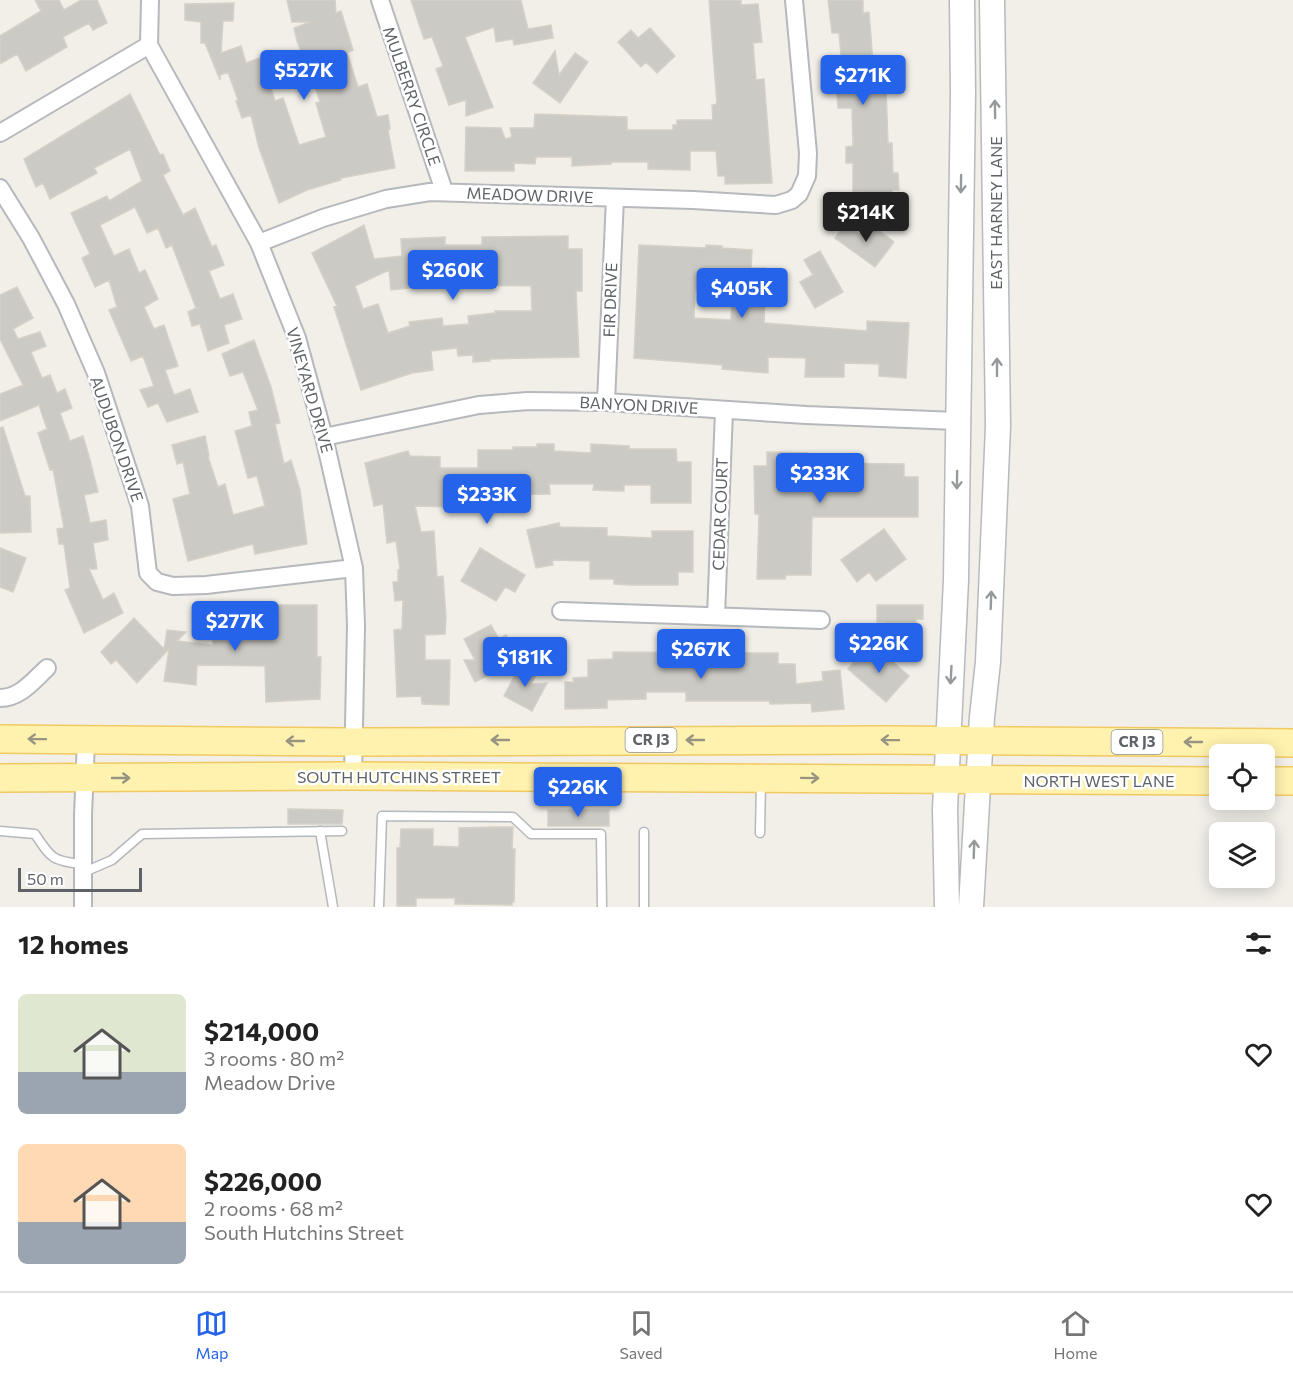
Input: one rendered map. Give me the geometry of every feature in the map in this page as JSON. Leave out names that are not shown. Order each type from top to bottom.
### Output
[{"type":"main road","name":"EAST HARNEY LANE","points":[[947,907],[945,807],[956,580],[963,93],[962,0]]},
{"type":"main road","name":"EAST HARNEY LANE","points":[[971,907],[975,809],[988,662],[998,426],[992,0]]},
{"type":"main road","name":"CR J3","points":[[0,739],[354,742],[1293,743]]},
{"type":"main road","name":"SOUTH HUTCHINS STREET","points":[[0,778],[761,778],[979,781]]},
{"type":"main road","name":"NORTH WEST LANE","points":[[979,781],[1209,781]]},
{"type":"main road","points":[[1275,781],[1293,781]]},
{"type":"street","points":[[0,133],[149,45],[150,0]]},
{"type":"street","name":"MULBERRY CIRCLE","points":[[380,0],[444,191]]},
{"type":"street","name":"MEADOW DRIVE","points":[[259,243],[323,218],[386,199],[444,191],[776,205],[792,200],[799,194],[807,176],[808,153],[794,0]]},
{"type":"street","name":"VINEYARD DRIVE","points":[[149,45],[259,243],[297,338],[324,437],[354,568],[356,626],[353,777]]},
{"type":"street","name":"AUDUBON DRIVE","points":[[0,189],[31,238],[66,304],[96,373],[140,506],[148,573],[158,582],[173,586],[206,585],[354,568]]},
{"type":"street","name":"FIR DRIVE","points":[[606,402],[615,198]]},
{"type":"street","name":"BANYON DRIVE","points":[[324,437],[479,405],[528,401],[606,402],[724,411],[957,421]]},
{"type":"street","name":"CEDAR COURT","points":[[716,616],[724,411]]},
{"type":"street","points":[[561,611],[821,620]]},
{"type":"street","points":[[0,698],[9,698],[17,694],[47,668]]},
{"type":"street","points":[[83,907],[86,740]]},
{"type":"lane","points":[[760,833],[761,778]]},
{"type":"lane","points":[[379,907],[382,816],[513,817],[531,834],[601,834],[602,907]]},
{"type":"lane","points":[[0,831],[35,834],[50,856],[82,868],[112,860],[142,834],[342,831]]},
{"type":"lane","points":[[320,831],[333,907]]},
{"type":"lane","points":[[644,832],[644,907]]},
{"type":"building","points":[[35,0],[59,0],[64,10],[81,0],[97,0],[107,23],[93,30],[89,23],[63,37],[67,47],[26,71],[17,54],[0,64],[0,36],[41,11]]},
{"type":"building","points":[[287,0],[335,0],[336,13],[341,11],[353,50],[347,53],[358,87],[367,84],[377,117],[388,115],[390,129],[388,130],[395,168],[341,178],[341,180],[307,190],[279,203],[259,148],[251,115],[242,118],[228,72],[220,75],[220,80],[205,43],[201,43],[201,22],[185,20],[185,4],[234,3],[233,21],[223,21],[221,53],[241,46],[246,63],[262,57],[275,101],[283,98],[299,145],[326,137],[316,103],[320,102],[294,28],[310,22],[292,22]]},
{"type":"building","points":[[411,0],[521,0],[528,29],[551,25],[553,38],[514,45],[513,39],[496,42],[494,27],[465,37],[493,107],[466,116],[466,100],[449,105],[436,69],[443,66],[432,37],[424,39]]},
{"type":"building","points":[[709,0],[741,0],[741,5],[758,4],[762,42],[753,43],[756,80],[764,79],[772,183],[725,184],[725,176],[718,176],[716,151],[690,151],[690,170],[648,169],[648,162],[611,162],[611,164],[572,166],[572,157],[536,157],[535,164],[514,163],[514,171],[465,171],[466,127],[501,128],[505,139],[512,137],[510,128],[534,128],[535,114],[627,117],[627,130],[673,130],[673,125],[677,125],[677,120],[713,120],[712,105],[717,104]]},
{"type":"building","points":[[828,0],[863,0],[863,13],[869,12],[875,89],[886,89],[888,143],[892,143],[893,173],[898,173],[899,190],[892,190],[893,206],[863,207],[863,192],[853,192],[853,163],[846,163],[846,147],[853,146],[852,108],[838,108],[835,68],[842,68],[841,54],[839,33],[832,33]]},
{"type":"building","points":[[650,28],[675,56],[657,73],[646,62],[641,67],[618,42],[631,30],[638,38]]},
{"type":"building","points":[[555,51],[559,75],[575,53],[588,62],[560,103],[533,83]]},
{"type":"building","points":[[130,94],[160,155],[163,154],[170,171],[163,175],[183,215],[195,208],[212,247],[216,245],[224,265],[209,271],[220,299],[233,294],[242,319],[224,325],[229,343],[208,351],[200,324],[192,326],[188,312],[196,308],[172,245],[166,248],[158,228],[147,233],[135,207],[100,225],[114,256],[129,249],[139,273],[145,270],[158,299],[144,307],[154,329],[164,325],[178,366],[165,370],[174,395],[190,389],[198,412],[167,422],[158,403],[148,407],[140,390],[154,386],[143,356],[131,361],[109,310],[117,307],[109,280],[95,287],[82,258],[90,254],[71,213],[107,196],[109,201],[142,181],[130,149],[94,168],[97,173],[50,199],[43,183],[36,187],[24,159]]},
{"type":"building","points":[[863,219],[894,242],[875,267],[835,238],[845,224],[864,237]]},
{"type":"building","points":[[364,225],[374,259],[402,256],[401,239],[445,237],[445,245],[482,245],[482,237],[568,236],[568,249],[582,249],[582,291],[576,291],[579,357],[490,359],[490,361],[473,362],[473,355],[458,356],[457,348],[431,351],[433,370],[412,373],[361,390],[334,307],[337,306],[312,253]],"holes":[[[389,270],[391,290],[418,287],[417,284],[531,286],[532,311],[495,311],[495,313],[468,316],[469,324],[443,326],[442,318],[409,322],[410,326],[388,333],[378,304],[363,309],[355,286]]]},
{"type":"building","points":[[639,245],[706,248],[706,245],[752,250],[751,268],[766,268],[764,323],[867,331],[867,321],[909,323],[906,378],[879,376],[879,364],[844,363],[844,377],[805,377],[806,358],[768,357],[768,373],[722,369],[723,365],[634,358]],"holes":[[[695,291],[732,292],[731,320],[694,318]]]},
{"type":"building","points":[[820,251],[843,292],[815,308],[800,282],[813,275],[804,260]]},
{"type":"building","points":[[17,287],[33,318],[13,329],[18,339],[40,332],[46,346],[31,352],[42,378],[50,375],[57,393],[65,389],[72,408],[60,413],[70,441],[83,436],[90,460],[98,492],[84,495],[90,523],[106,520],[108,540],[93,543],[97,569],[89,569],[103,600],[114,593],[123,613],[84,633],[65,590],[70,588],[64,544],[59,544],[57,529],[64,528],[53,469],[50,470],[38,433],[47,429],[39,405],[0,421],[0,394],[23,385],[0,339],[0,295]]},
{"type":"building","points":[[254,340],[271,387],[280,423],[275,424],[284,464],[291,460],[300,490],[307,544],[255,554],[253,544],[188,561],[173,499],[190,494],[183,462],[177,464],[172,445],[205,436],[208,457],[218,487],[225,484],[233,515],[265,506],[257,476],[248,478],[235,431],[252,426],[249,412],[258,410],[243,372],[230,376],[222,354]]},
{"type":"building","points":[[3,427],[25,496],[30,496],[31,532],[0,533],[0,428]]},
{"type":"building","points":[[537,444],[554,444],[554,451],[591,453],[591,444],[629,446],[629,449],[676,449],[677,462],[691,462],[691,503],[651,503],[651,485],[624,485],[624,491],[616,491],[593,490],[594,484],[549,484],[550,494],[486,495],[486,500],[456,500],[455,507],[415,506],[421,532],[434,531],[437,577],[443,576],[446,617],[445,634],[425,635],[425,660],[450,660],[449,705],[422,704],[421,696],[397,697],[394,630],[402,629],[403,600],[395,601],[393,582],[398,582],[398,570],[400,569],[396,541],[387,543],[383,504],[374,506],[365,463],[408,451],[410,456],[440,457],[440,468],[478,468],[478,450],[513,450],[513,447],[537,447]]},
{"type":"building","points":[[767,452],[808,453],[808,463],[904,464],[904,477],[918,477],[918,517],[812,517],[811,575],[786,575],[785,579],[757,579],[759,514],[755,514],[754,466],[767,466]]},
{"type":"building","points":[[559,523],[560,527],[607,528],[607,536],[652,538],[652,531],[693,531],[693,572],[678,572],[678,585],[631,585],[614,584],[614,579],[590,579],[590,561],[552,560],[553,565],[536,568],[527,530]]},
{"type":"building","points":[[884,529],[906,559],[876,581],[869,572],[857,582],[841,560]]},
{"type":"building","points":[[0,548],[26,558],[13,592],[0,587]]},
{"type":"building","points":[[480,548],[525,575],[515,592],[505,587],[496,601],[461,581]]},
{"type":"building","points":[[264,605],[317,605],[317,657],[321,657],[320,699],[266,702],[265,666],[197,665],[196,685],[164,681],[169,649],[137,683],[116,660],[111,664],[101,652],[134,618],[164,649],[167,630],[186,632],[177,641],[213,645],[212,621],[230,619],[230,625],[264,623]]},
{"type":"building","points":[[877,605],[923,605],[923,619],[916,619],[916,637],[885,637],[885,622],[877,622]]},
{"type":"building","points":[[491,625],[499,639],[506,635],[514,650],[482,666],[487,676],[475,682],[464,660],[475,660],[464,639]]},
{"type":"building","points":[[877,648],[909,676],[886,702],[848,669],[865,649],[877,659]]},
{"type":"building","points":[[613,652],[778,653],[778,664],[795,664],[796,684],[823,681],[822,672],[840,670],[844,709],[812,712],[811,703],[686,701],[686,692],[646,692],[646,699],[607,700],[607,708],[565,709],[565,682],[574,682],[573,678],[588,677],[588,660],[613,659]]},
{"type":"building","points":[[522,662],[538,671],[531,684],[547,683],[532,711],[504,696]]},
{"type":"building","points":[[288,809],[343,810],[342,824],[288,824]]},
{"type":"building","points":[[548,810],[609,810],[609,826],[548,826]]},
{"type":"building","points":[[513,827],[512,849],[515,849],[514,902],[512,905],[455,904],[455,898],[416,898],[416,906],[397,906],[397,848],[400,848],[401,829],[433,829],[433,846],[459,847],[459,828]]}]
